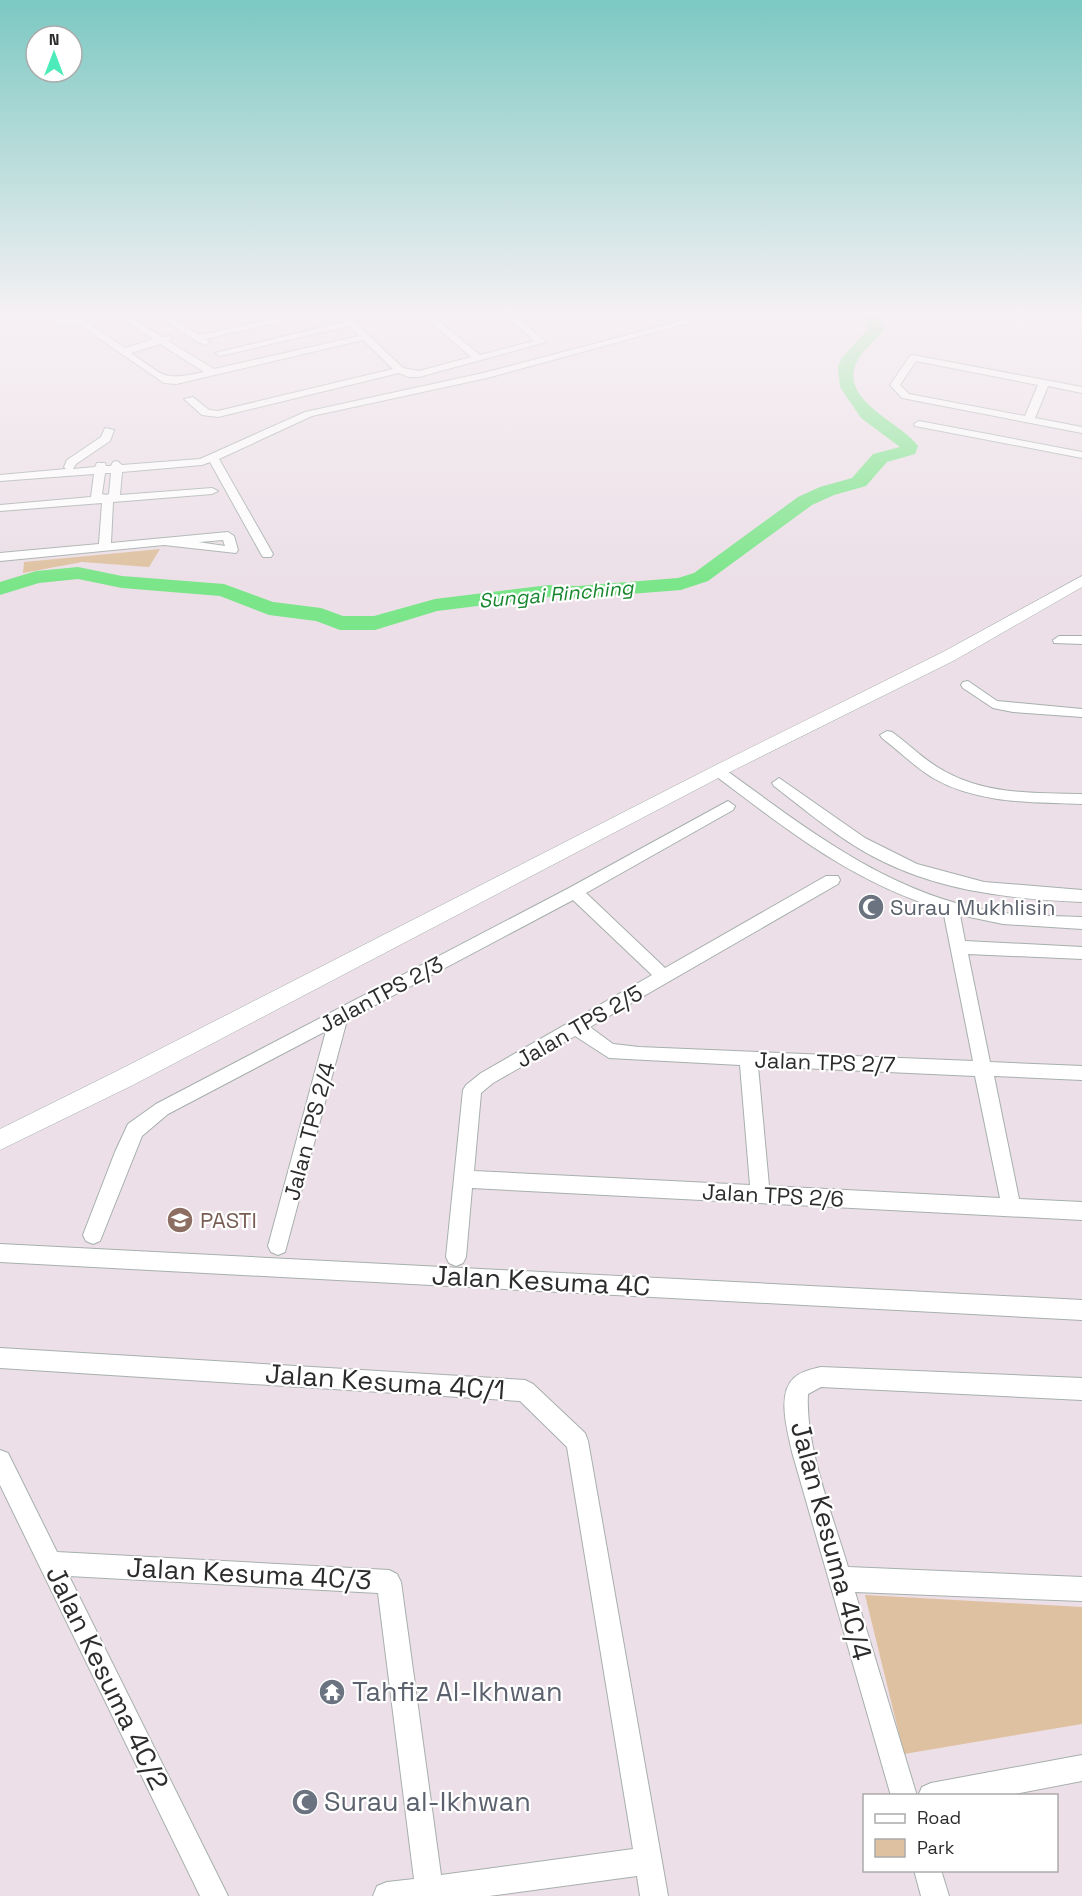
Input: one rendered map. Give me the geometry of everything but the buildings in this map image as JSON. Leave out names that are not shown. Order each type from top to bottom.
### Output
[{"type":"street","points":[[197,405],[206,413],[218,414],[253,405]]},
{"type":"street","points":[[0,478],[101,467],[202,462],[309,414],[348,405]]},
{"type":"street","points":[[957,405],[1082,430]]},
{"type":"street","points":[[1029,419],[1035,405]]},
{"type":"street","points":[[919,424],[1082,455]]},
{"type":"street","points":[[69,467],[71,462],[106,439],[109,430]]},
{"type":"street","points":[[213,458],[267,554]]},
{"type":"street","points":[[101,467],[96,496],[108,499],[114,495],[117,466]]},
{"type":"street","points":[[0,472],[101,467]]},
{"type":"street","points":[[0,508],[212,491]]},
{"type":"street","points":[[105,547],[108,499]]},
{"type":"street","points":[[0,557],[165,542]]},
{"type":"street","points":[[0,1140],[125,1078],[718,771],[949,656],[1082,581]]},
{"type":"street","points":[[1059,640],[1082,640]]},
{"type":"street","points":[[968,685],[993,704],[1013,708],[1082,713]]},
{"type":"street","points":[[887,735],[939,774],[973,789],[1010,796],[1082,798]]},
{"type":"street","points":[[718,771],[848,864],[950,906],[978,914],[1012,919],[1082,923]]},
{"type":"street","points":[[779,783],[852,837],[890,859],[944,878],[991,889],[1026,894],[1082,896]]},
{"type":"street","name":"JalanTPS 2/3","points":[[93,1235],[124,1152],[135,1130],[162,1109],[575,892],[728,806]]},
{"type":"street","name":"Jalan TPS 2/5","points":[[456,1257],[472,1090],[487,1078],[832,880]]},
{"type":"street","points":[[575,892],[664,977]]},
{"type":"street","points":[[950,906],[1011,1207]]},
{"type":"street","points":[[958,947],[1082,953]]},
{"type":"street","name":"Jalan TPS 2/4","points":[[278,1246],[339,1016]]},
{"type":"street","name":"Jalan TPS 2/7","points":[[576,1027],[609,1051],[639,1054],[1082,1073]]},
{"type":"street","points":[[748,1059],[760,1194]]},
{"type":"street","name":"Jalan TPS 2/6","points":[[464,1179],[1082,1211]]},
{"type":"street","name":"Jalan Kesuma 4C","points":[[0,1253],[1082,1310]]},
{"type":"street","name":"Jalan Kesuma 4C/1","points":[[0,1358],[525,1391],[577,1441],[654,1896]]},
{"type":"street","name":"Jalan Kesuma 4C/4","points":[[903,1794],[838,1579],[808,1469],[795,1411],[797,1391],[806,1381],[821,1377],[1082,1389]]},
{"type":"street","name":"Jalan Kesuma 4C/2","points":[[0,1461],[214,1896]]},
{"type":"street","name":"Jalan Kesuma 4C/3","points":[[51,1563],[389,1582],[429,1890]]},
{"type":"street","points":[[838,1579],[1082,1589]]},
{"type":"street","points":[[942,1794],[1082,1768]]},
{"type":"street","points":[[387,1896],[647,1861]]},
{"type":"street","points":[[928,1872],[935,1896]]},
{"type":"green space","points":[[160,549],[149,567],[82,562],[23,573],[24,562]]},
{"type":"green space","points":[[865,1595],[1082,1607],[1082,1724],[904,1754]]},
{"type":"waterway","name":"Sungai Rinching","points":[[0,589],[36,577],[78,573],[122,582],[224,590],[269,608],[321,615],[340,623],[375,623],[435,605],[549,591],[578,592],[681,584],[701,577],[805,501],[827,491],[859,482],[880,458],[908,450],[909,446],[903,440],[875,422],[860,405]]},
{"type":"place","name":"Surau Mukhlisin","points":[[871,907]]},
{"type":"place","name":"PASTI","points":[[180,1220]]},
{"type":"place","name":"Tahfiz Al-Ikhwan","points":[[332,1692]]},
{"type":"place","name":"Surau al-Ikhwan","points":[[305,1802]]}]
